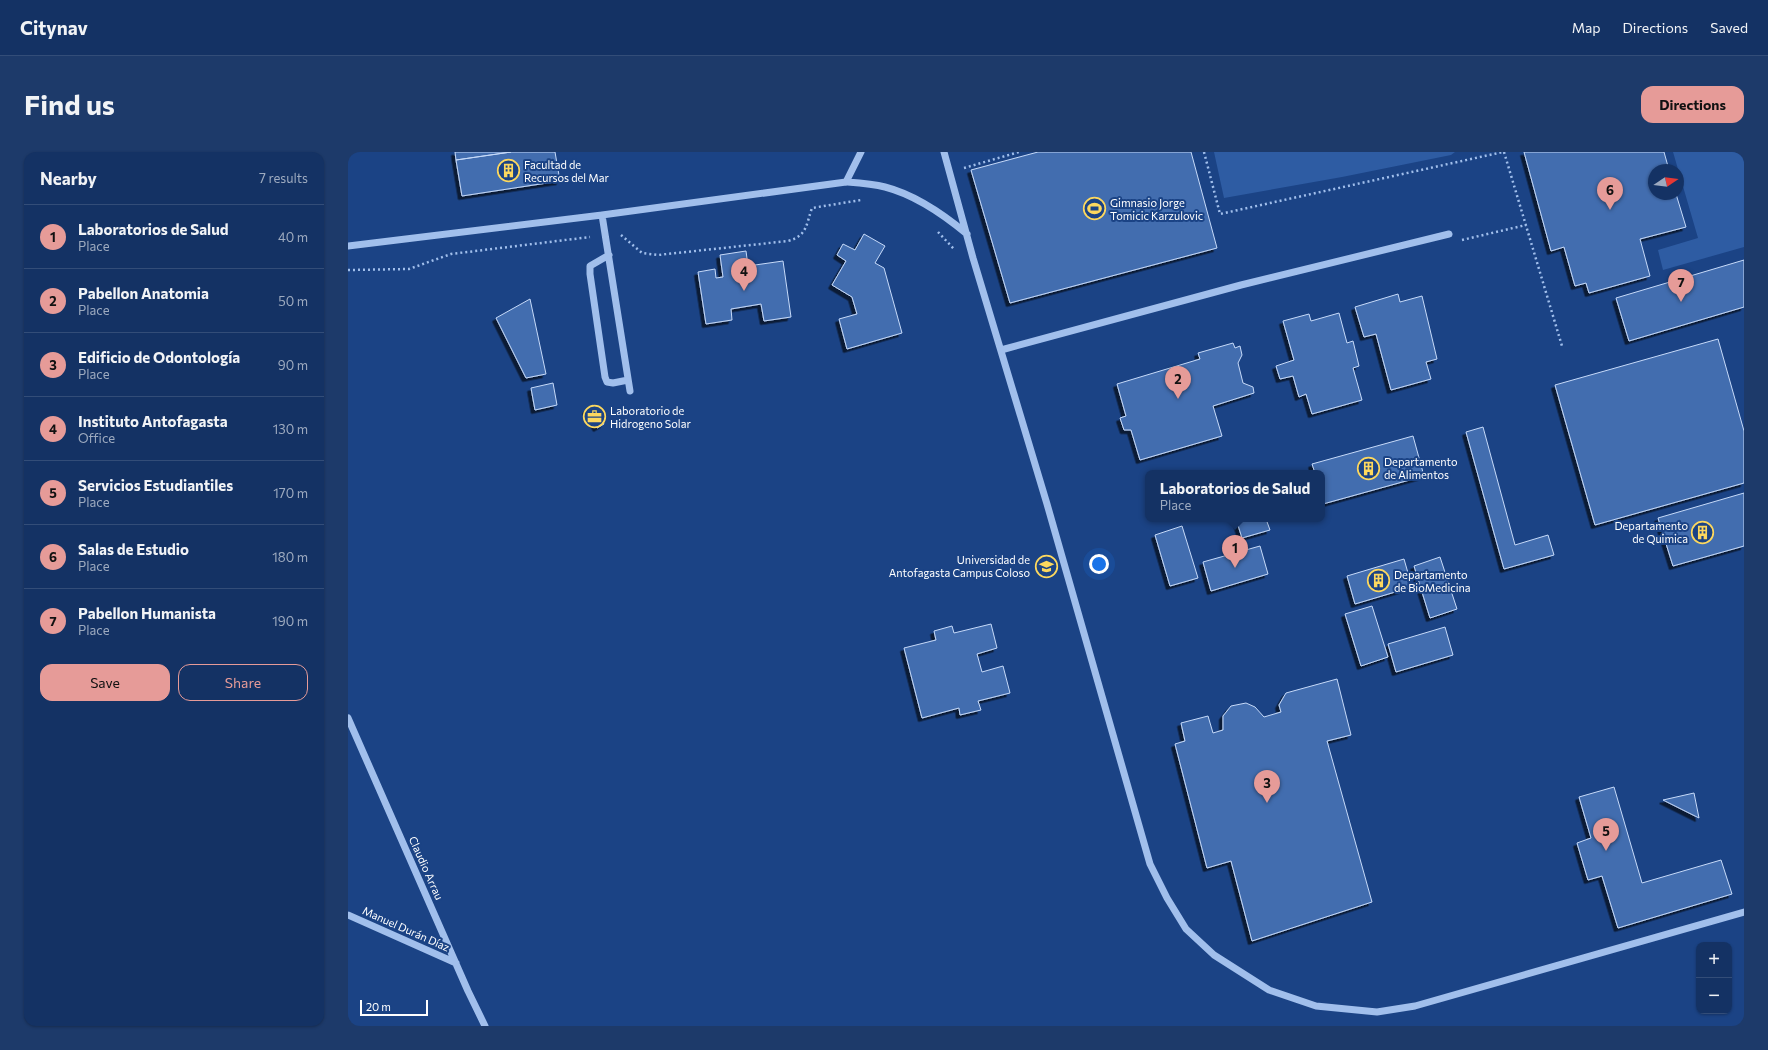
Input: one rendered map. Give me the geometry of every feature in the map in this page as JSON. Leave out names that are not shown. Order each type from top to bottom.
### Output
[{"type":"street","points":[[846,182],[861,152]]},
{"type":"street","points":[[944,152],[1150,864],[1167,898],[1186,929],[1214,955],[1269,990],[1316,1006],[1377,1012],[1415,1006],[1744,912]]},
{"type":"street","points":[[348,246],[602,215],[846,182],[885,187],[917,199],[947,217],[967,234]]},
{"type":"street","points":[[602,215],[630,392]]},
{"type":"street","points":[[1001,350],[1241,285],[1449,234]]},
{"type":"street","points":[[609,254],[590,266],[605,377],[607,382],[613,383],[628,380]]},
{"type":"street","name":"Claudio Arrau","points":[[348,718],[485,1026]]},
{"type":"street","name":"Manuel Durán Díaz","points":[[348,916],[456,963]]},
{"type":"path","points":[[950,172],[1019,152]]},
{"type":"path","points":[[1204,152],[1220,214],[1504,152],[1562,346]]},
{"type":"path","points":[[857,200],[864,200]]},
{"type":"path","points":[[1457,241],[1526,225]]},
{"type":"path","points":[[936,230],[954,249],[956,255]]},
{"type":"shaded area","points":[[1214,152],[1455,152],[1451,155],[1342,177],[1224,198]]},
{"type":"shaded area","points":[[1673,152],[1744,152],[1744,247],[1663,270],[1658,250],[1698,238],[1684,190],[1684,164],[1676,164]]},
{"type":"building","name":"Facultad de Recursos del Mar","points":[[455,152],[511,152],[456,160]]},
{"type":"building","name":"Facultad de Recursos del Mar","points":[[511,152],[555,152],[560,181],[462,196],[456,160]]},
{"type":"building","name":"Gimnasio Jorge Tomicic Karzulovic","points":[[1038,152],[1191,152],[1217,248],[1010,303],[971,170]]},
{"type":"building","points":[[1524,152],[1664,152],[1667,164],[1648,164],[1648,200],[1678,200],[1686,227],[1640,239],[1650,276],[1589,293],[1586,283],[1575,286],[1564,247],[1551,251]]},
{"type":"building","points":[[864,234],[885,246],[875,263],[884,268],[902,333],[847,349],[839,319],[857,314],[852,297],[832,285],[846,261],[837,255],[843,244],[855,250]]},
{"type":"building","points":[[746,251],[748,266],[783,261],[791,317],[764,321],[761,304],[731,309],[732,320],[706,324],[698,272],[715,269],[716,278],[723,277],[720,255]]},
{"type":"building","points":[[1744,260],[1744,307],[1629,341],[1616,298]]},
{"type":"building","points":[[1398,294],[1400,302],[1422,296],[1437,359],[1426,362],[1431,379],[1391,390],[1376,334],[1364,337],[1355,307]]},
{"type":"building","points":[[530,299],[546,374],[526,378],[496,318]]},
{"type":"building","points":[[1339,313],[1347,343],[1353,341],[1359,366],[1353,368],[1362,400],[1312,414],[1306,394],[1299,397],[1293,376],[1280,379],[1276,366],[1294,360],[1283,321],[1309,314],[1311,321]]},
{"type":"building","points":[[1718,339],[1744,431],[1744,483],[1595,525],[1555,385]]},
{"type":"building","points":[[1233,343],[1235,348],[1240,346],[1242,355],[1238,363],[1243,383],[1253,387],[1254,393],[1213,406],[1222,436],[1140,460],[1131,430],[1124,430],[1120,418],[1126,416],[1117,384],[1200,359],[1198,353]]},
{"type":"building","points":[[553,383],[557,405],[535,410],[531,388]]},
{"type":"building","name":"Laboratorio de Hidrogeno Solar","points":[[593,405],[604,424],[597,428],[586,410]]},
{"type":"building","points":[[1483,427],[1515,545],[1548,535],[1554,555],[1504,569],[1466,432]]},
{"type":"building","name":"Departamento de Alimentos","points":[[1413,436],[1424,476],[1325,503],[1325,470],[1314,470],[1312,464]]},
{"type":"building","name":"Departamento de Quimica","points":[[1744,493],[1744,546],[1673,566],[1658,518]]},
{"type":"building","points":[[1237,522],[1267,522],[1270,530],[1242,538]]},
{"type":"building","points":[[1182,526],[1198,578],[1170,586],[1155,535]]},
{"type":"building","points":[[1260,546],[1268,574],[1211,591],[1203,562]]},
{"type":"building","name":"Departamento de BioMedicina","points":[[1440,557],[1457,609],[1430,618],[1414,566]]},
{"type":"building","name":"Departamento de BioMedicina","points":[[1404,559],[1412,587],[1355,604],[1347,576]]},
{"type":"building","name":"Departamento de BioMedicina","points":[[1372,606],[1388,657],[1361,666],[1345,614]]},
{"type":"building","points":[[991,624],[997,648],[977,654],[982,672],[1003,666],[1010,693],[978,701],[981,710],[960,715],[959,708],[922,718],[904,648],[936,640],[934,631],[952,626],[954,633]]},
{"type":"building","name":"Departamento de BioMedicina","points":[[1445,627],[1453,655],[1396,672],[1388,644]]},
{"type":"building","points":[[1337,679],[1351,735],[1327,741],[1372,902],[1252,941],[1231,861],[1207,868],[1175,744],[1185,741],[1181,723],[1208,716],[1213,733],[1223,730],[1223,716],[1231,706],[1246,703],[1255,707],[1264,717],[1281,712],[1279,705],[1286,693]]},
{"type":"building","points":[[1614,787],[1642,883],[1721,860],[1732,894],[1618,928],[1602,876],[1588,880],[1577,843],[1591,838],[1579,797]]},
{"type":"building","points":[[1694,793],[1699,818],[1663,800]]},
{"type":"place","name":"Facultad de Recursos del Mar","points":[[508,171]]},
{"type":"place","name":"Gimnasio Jorge Tomicic Karzulovic","points":[[1095,209]]},
{"type":"place","name":"Salas de Estudio","points":[[1610,210]]},
{"type":"place","name":"Instituto Antofagasta","points":[[744,291]]},
{"type":"place","name":"Pabellon Humanista","points":[[1681,302]]},
{"type":"place","name":"Pabellon Anatomia","points":[[1178,399]]},
{"type":"place","name":"Laboratorio de Hidrogeno Solar","points":[[595,417]]},
{"type":"place","name":"Departamento de Alimentos","points":[[1368,468]]},
{"type":"place","name":"Departamento de Quimica","points":[[1703,532]]},
{"type":"place","name":"Universidad de Antofagasta Campus Coloso","points":[[1046,566]]},
{"type":"place","name":"Laboratorios de Salud","points":[[1235,568]]},
{"type":"place","name":"Departamento de BioMedicina","points":[[1379,581]]},
{"type":"place","name":"Edificio de Odontología","points":[[1267,803]]},
{"type":"place","name":"Servicios Estudiantiles","points":[[1606,851]]}]
